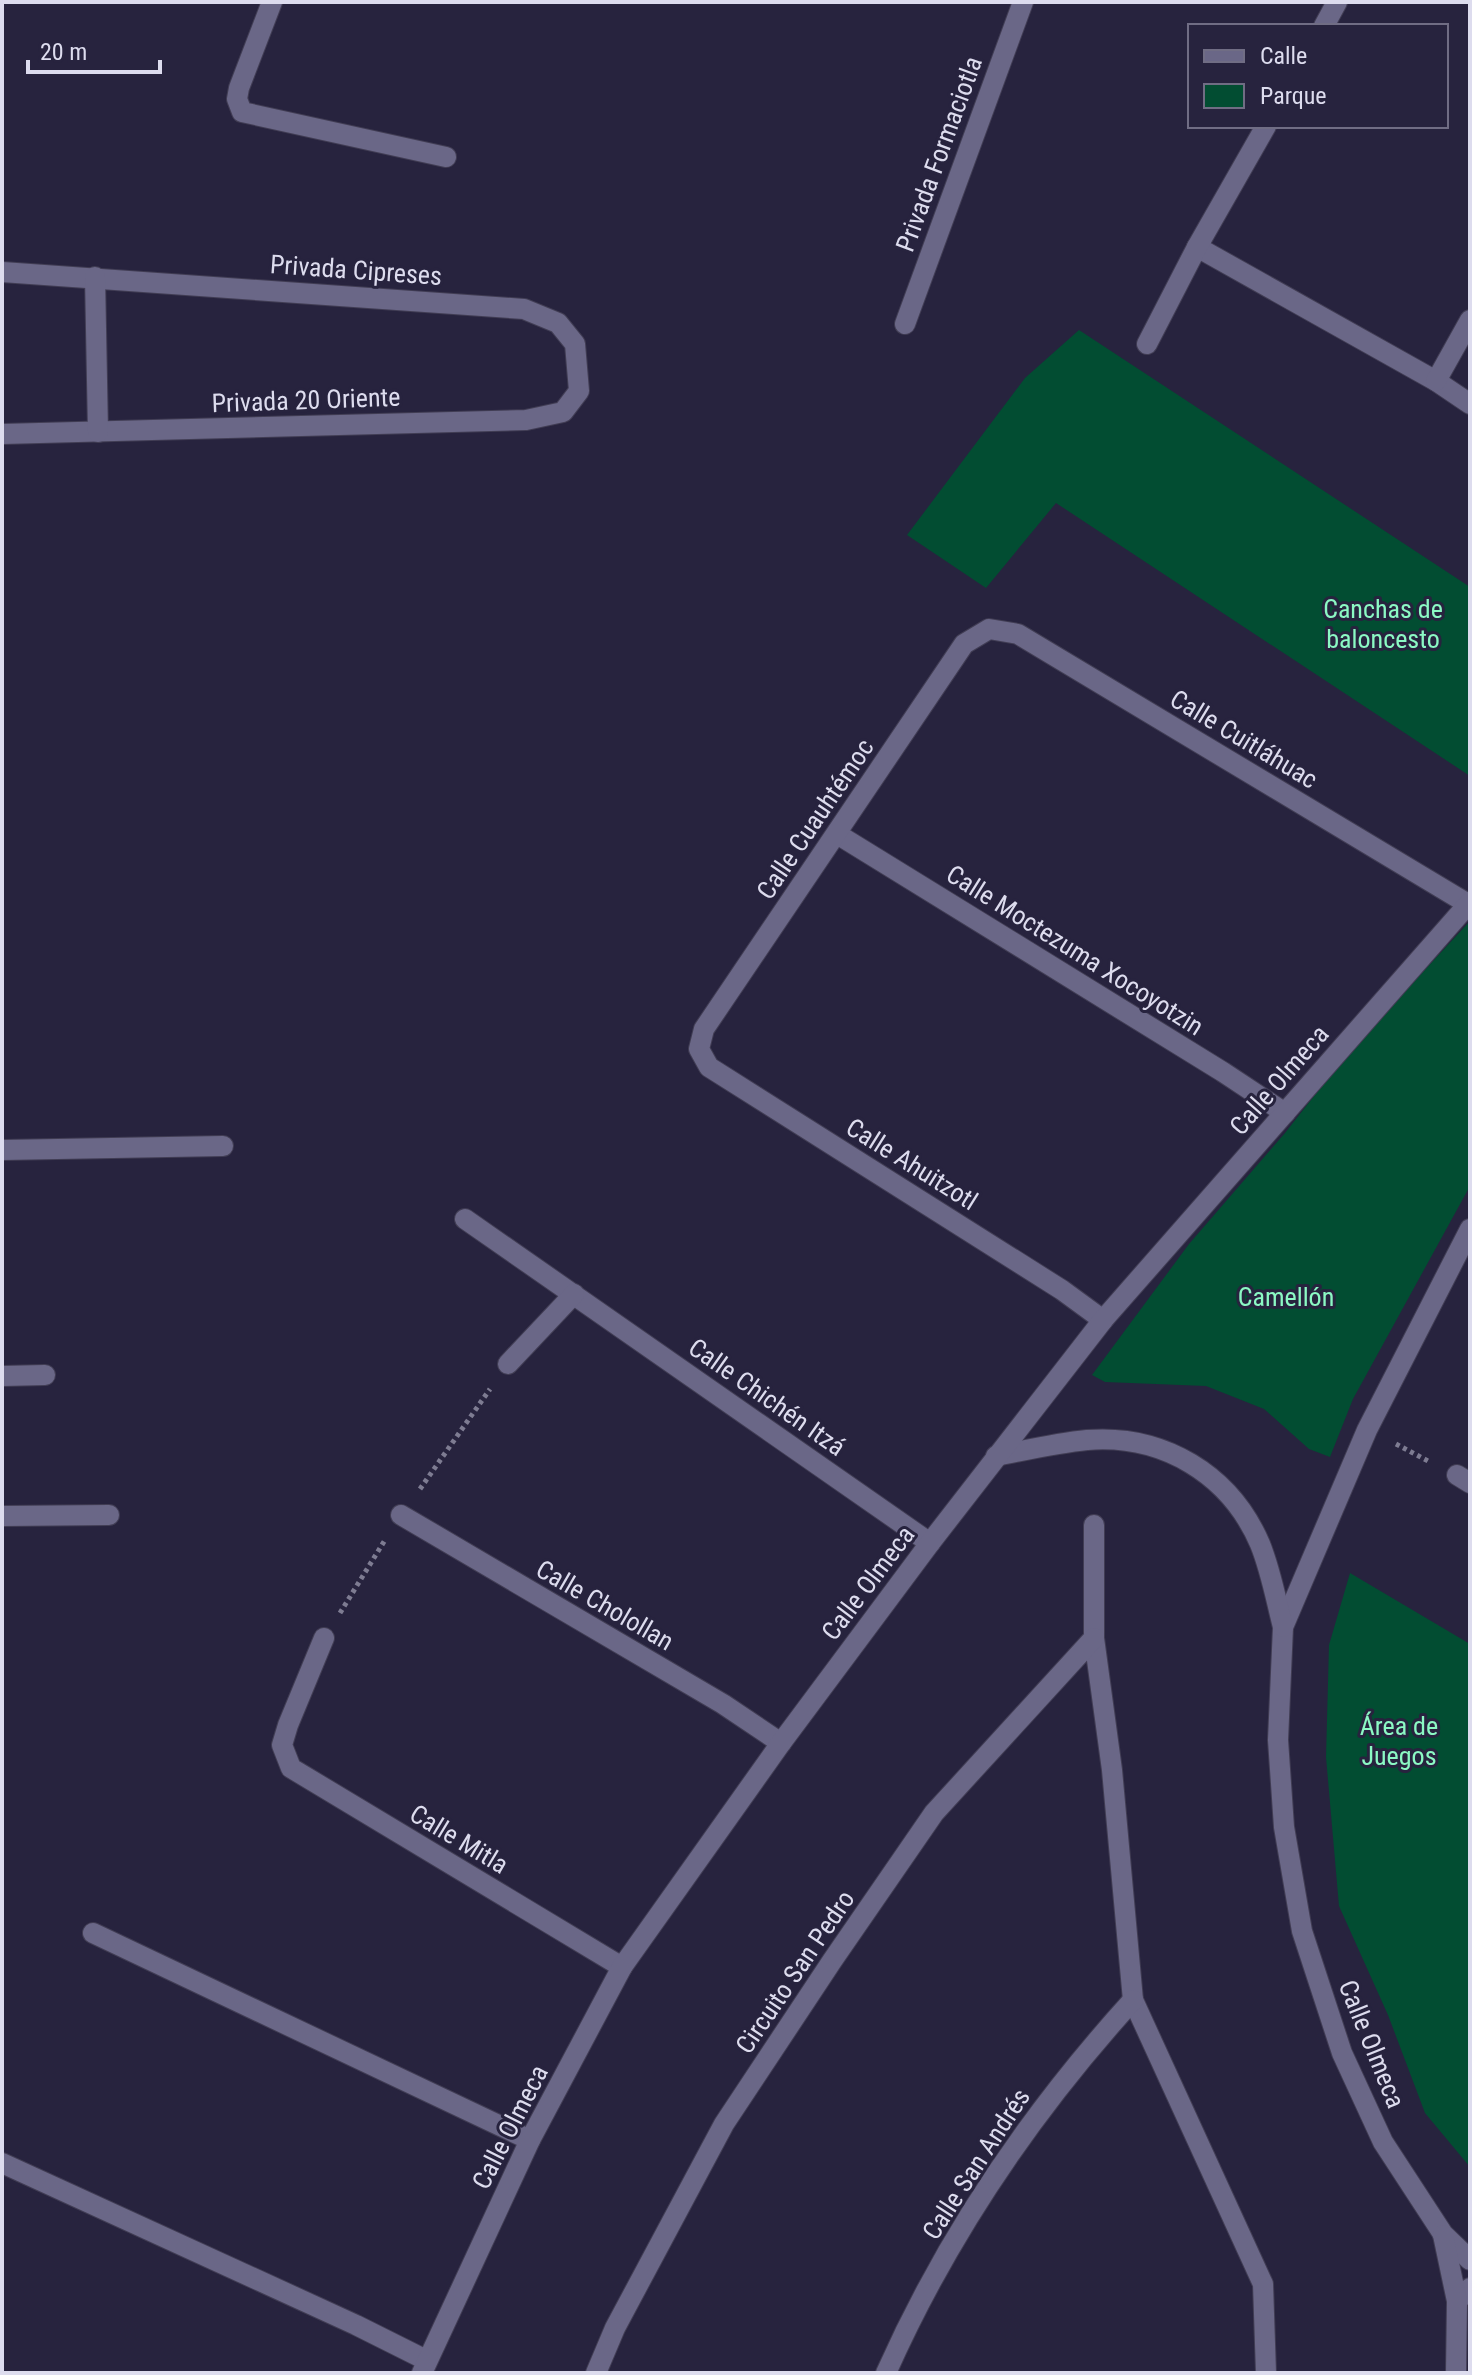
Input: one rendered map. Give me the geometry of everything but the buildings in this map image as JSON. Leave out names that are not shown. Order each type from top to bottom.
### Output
[{"type":"street","points":[[272,2],[239,88],[237,99],[242,112],[446,157]]},
{"type":"street","name":"Privada Formaciotla","points":[[905,324],[1023,2]]},
{"type":"street","points":[[1325,24],[1337,2]]},
{"type":"street","points":[[1147,344],[1197,247],[1265,128]]},
{"type":"street","points":[[1197,247],[1436,381],[1470,404]]},
{"type":"street","name":"Privada Cipreses","points":[[2,272],[524,309],[558,323],[575,344],[579,369]]},
{"type":"street","points":[[95,277],[98,432]]},
{"type":"street","points":[[1436,381],[1470,320]]},
{"type":"street","name":"Privada 20 Oriente","points":[[2,434],[526,420],[563,412],[579,391],[579,369]]},
{"type":"street","name":"Calle Cuauhtémoc","points":[[699,1049],[704,1029],[964,644],[989,629]]},
{"type":"street","name":"Calle Cuitláhuac","points":[[989,629],[1018,634],[1469,903]]},
{"type":"street","name":"Calle Moctezuma Xocoyotzin","points":[[837,834],[1285,1113]]},
{"type":"street","name":"Calle Olmeca","points":[[424,2367],[530,2140],[622,1967],[781,1743],[996,1456],[1103,1320],[1469,903]]},
{"type":"street","name":"Calle Ahuitzotl","points":[[699,1049],[709,1067],[1062,1290],[1103,1320]]},
{"type":"street","points":[[2,1150],[223,1146]]},
{"type":"street","name":"Calle Chichén Itzá","points":[[465,1219],[930,1543]]},
{"type":"street","name":"Calle Olmeca","points":[[1443,2234],[1383,2142],[1342,2053],[1302,1931],[1284,1827],[1278,1740],[1283,1627],[1367,1430],[1470,1229]]},
{"type":"street","points":[[508,1364],[574,1294]]},
{"type":"street","points":[[2,1376],[45,1375]]},
{"type":"street","points":[[996,1456],[1066,1443],[1119,1440],[1169,1451],[1192,1463],[1214,1479],[1247,1520],[1268,1568],[1283,1627]]},
{"type":"street","points":[[2,1516],[109,1515]]},
{"type":"street","name":"Calle Cholollan","points":[[401,1515],[723,1704],[781,1743]]},
{"type":"street","points":[[1094,1525],[1094,1638],[1112,1770],[1133,2000],[1263,2284],[1266,2373]]},
{"type":"street","name":"Calle Mitla","points":[[324,1638],[282,1745],[291,1768],[622,1967]]},
{"type":"street","name":"Circuito San Pedro","points":[[596,2373],[615,2328],[724,2124],[832,1961],[934,1813],[1094,1638]]},
{"type":"street","points":[[93,1933],[530,2140]]},
{"type":"street","name":"Calle San Andrés","points":[[886,2373],[960,2230],[1039,2112],[1087,2051],[1133,2000]]},
{"type":"street","points":[[2,2163],[356,2325],[424,2367]]},
{"type":"street","points":[[1443,2234],[1470,2260]]},
{"type":"street","points":[[1443,2234],[1464,2294],[1456,2373]]},
{"type":"path","points":[[1367,1430],[1464,1479]]},
{"type":"green space","name":"Canchas de baloncesto","points":[[1079,330],[1470,587],[1470,776],[1056,503],[986,588],[907,535],[1025,378]]},
{"type":"green space","name":"Camellón","points":[[1470,921],[1470,1186],[1353,1399],[1330,1457],[1309,1449],[1264,1409],[1206,1386],[1105,1382],[1092,1375],[1189,1244],[1285,1133],[1347,1054]]},
{"type":"green space","name":"Área de Juegos","points":[[1350,1573],[1470,1644],[1470,2167],[1425,2113],[1388,2015],[1339,1906],[1326,1757],[1329,1645]]}]
